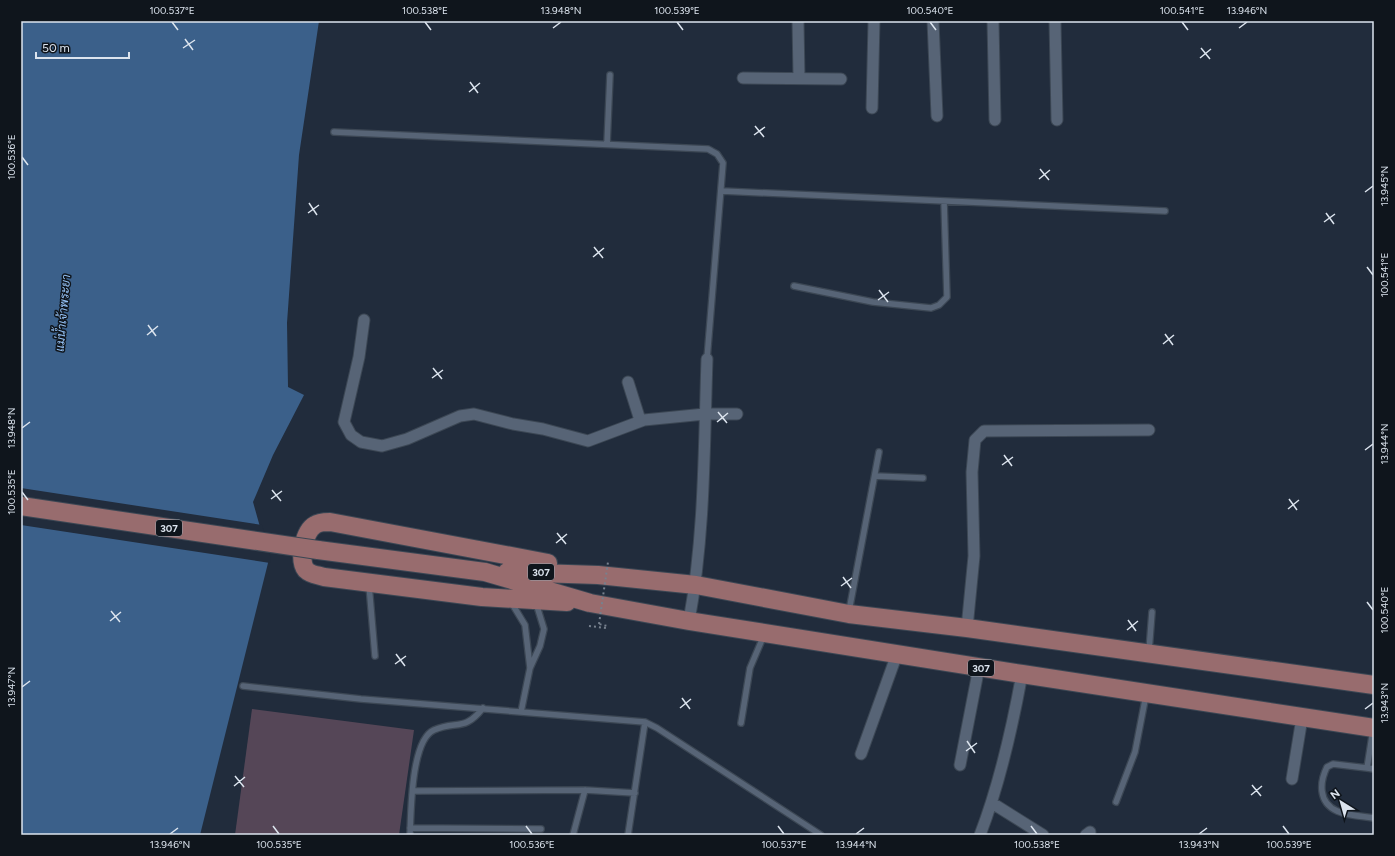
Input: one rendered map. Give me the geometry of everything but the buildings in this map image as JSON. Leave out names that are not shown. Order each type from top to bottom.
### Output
[{"type":"main road","name":"307","points":[[21,506],[318,550],[484,572],[532,572],[603,569],[849,614],[967,628],[1374,685]]},
{"type":"main road","points":[[590,603],[535,601],[439,593],[318,576],[306,570],[302,555],[311,528],[323,522],[357,526],[507,556],[555,564],[603,569]]},
{"type":"main road","name":"307","points":[[484,572],[590,603],[689,621],[1147,694],[1374,728]]},
{"type":"street","points":[[798,21],[799,77]]},
{"type":"street","points":[[872,108],[874,21]]},
{"type":"street","points":[[933,21],[938,116]]},
{"type":"street","points":[[993,21],[995,120]]},
{"type":"street","points":[[1055,21],[1057,120]]},
{"type":"street","points":[[743,78],[799,77],[841,79]]},
{"type":"street","points":[[364,320],[359,357],[344,422],[351,435],[361,442],[382,446],[407,439],[460,416],[474,414],[513,424],[543,429],[588,441],[640,420],[705,414],[736,414]]},
{"type":"street","points":[[689,621],[696,585],[703,509],[707,359]]},
{"type":"street","points":[[628,382],[640,420]]},
{"type":"street","points":[[967,628],[974,556],[972,472],[975,440],[979,434],[984,431],[1148,430]]},
{"type":"street","points":[[861,754],[897,654]]},
{"type":"street","points":[[960,765],[979,667]]},
{"type":"street","points":[[980,835],[992,803],[1011,736],[1022,674]]},
{"type":"street","points":[[1292,779],[1302,718]]},
{"type":"street","points":[[992,803],[1043,835]]},
{"type":"lane","points":[[607,144],[610,75]]},
{"type":"lane","points":[[334,132],[708,149],[717,154],[723,163],[722,191],[707,359]]},
{"type":"lane","points":[[722,191],[1165,211]]},
{"type":"lane","points":[[794,286],[873,302],[931,308],[939,305],[947,296],[944,201]]},
{"type":"lane","points":[[849,614],[879,452]]},
{"type":"lane","points":[[874,476],[923,478]]},
{"type":"lane","points":[[369,583],[375,656]]},
{"type":"lane","points":[[509,599],[525,626],[530,668]]},
{"type":"lane","points":[[521,712],[530,668],[540,646],[544,629],[535,601]]},
{"type":"lane","points":[[1149,654],[1152,612]]},
{"type":"lane","points":[[741,722],[750,668],[765,633]]},
{"type":"lane","points":[[243,686],[361,699],[645,722],[657,728],[821,835]]},
{"type":"lane","points":[[1116,802],[1135,752],[1147,694]]},
{"type":"lane","points":[[410,835],[417,757],[425,738],[434,730],[466,724],[474,719],[483,708]]},
{"type":"lane","points":[[628,835],[645,722]]},
{"type":"lane","points":[[1367,768],[1374,728]]},
{"type":"lane","points":[[1374,769],[1332,764],[1327,767],[1321,784],[1323,800],[1327,806],[1334,811],[1374,818]]},
{"type":"lane","points":[[414,791],[585,790],[635,793]]},
{"type":"lane","points":[[573,835],[585,790]]},
{"type":"lane","points":[[410,828],[541,828]]},
{"type":"path","points":[[589,626],[606,628],[607,626],[599,624],[603,569]]},
{"type":"water","name":"แม่น้ำเจ้าพระยา","points":[[21,21],[319,21],[299,155],[287,323],[288,387],[304,395],[273,455],[253,502],[269,559],[200,835],[21,835]]},
{"type":"pier","points":[[21,488],[262,525],[271,559],[270,563],[21,525]]}]
